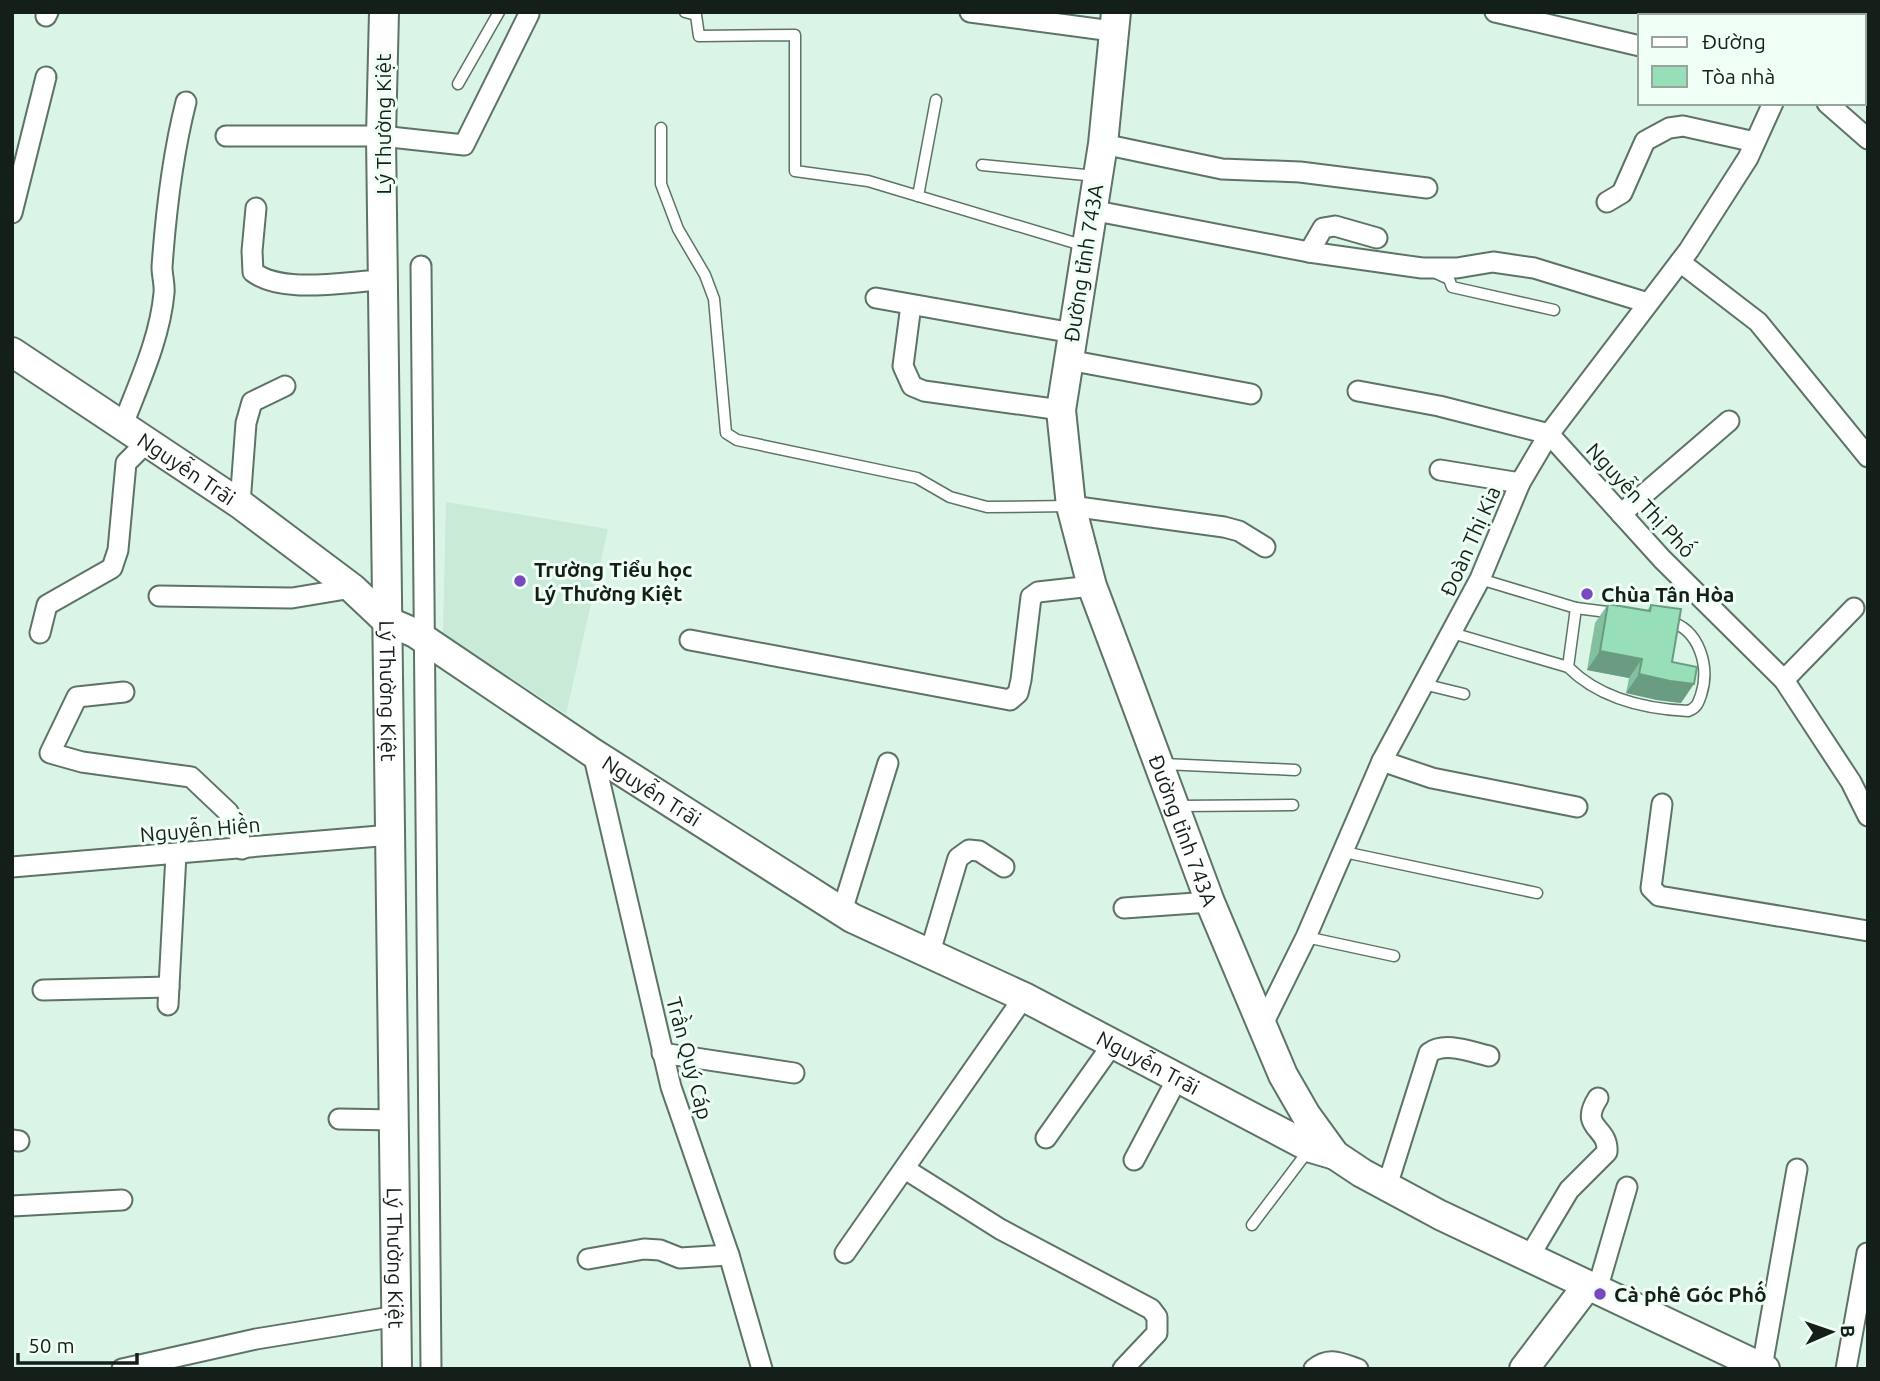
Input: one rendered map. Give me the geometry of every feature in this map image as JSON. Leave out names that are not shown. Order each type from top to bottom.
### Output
[{"type":"main road","name":"Lý Thường Kiệt","points":[[384,12],[381,136],[397,1369]]},
{"type":"main road","name":"Đường tỉnh 743A","points":[[1114,22],[1103,144],[1085,246],[1062,410],[1071,506],[1093,586],[1210,902],[1261,1028],[1323,1151],[1387,1186],[1592,1288],[1763,1368]]},
{"type":"main road","name":"Nguyễn Trãi","points":[[12,352],[240,504],[352,588],[387,621],[425,640],[593,753],[842,911],[1024,997],[1177,1079],[1323,1151]]},
{"type":"main road","points":[[1524,1369],[1592,1288]]},
{"type":"street","points":[[970,12],[1114,22]]},
{"type":"street","points":[[1495,12],[1577,21],[1638,45]]},
{"type":"street","points":[[226,136],[381,136],[464,145],[526,13]]},
{"type":"street","points":[[12,213],[46,77]]},
{"type":"street","points":[[122,427],[147,362],[164,293],[162,272],[166,204],[173,151],[186,102]]},
{"type":"street","name":"Đoàn Thị Kia","points":[[1261,1028],[1306,937],[1382,761],[1480,579],[1520,483],[1549,434],[1680,262],[1755,142],[1772,105]]},
{"type":"street","points":[[1829,105],[1868,139]]},
{"type":"street","points":[[1607,202],[1622,193],[1646,141],[1669,128],[1683,126],[1755,142]]},
{"type":"street","points":[[1103,144],[1222,169],[1300,172],[1427,188]]},
{"type":"street","points":[[256,208],[252,263],[253,272],[261,278],[293,285],[384,280]]},
{"type":"street","points":[[1091,210],[1309,252],[1422,268],[1457,268],[1493,262],[1534,268],[1648,303]]},
{"type":"street","points":[[1309,252],[1323,228],[1335,226],[1377,238]]},
{"type":"street","points":[[1680,262],[1758,322],[1868,457]]},
{"type":"street","points":[[421,266],[431,1369]]},
{"type":"street","points":[[876,298],[1251,394]]},
{"type":"street","points":[[911,305],[903,366],[912,386],[924,391],[1062,410]]},
{"type":"street","points":[[240,504],[246,423],[252,402],[285,386]]},
{"type":"street","points":[[1358,391],[1439,406],[1549,434]]},
{"type":"street","points":[[1621,514],[1729,421]]},
{"type":"street","name":"Nguyễn Thị Phố","points":[[1549,434],[1621,514],[1784,680],[1863,794],[1868,817]]},
{"type":"street","points":[[40,632],[47,605],[112,568],[118,550],[126,463],[146,443]]},
{"type":"street","points":[[1440,470],[1520,483]]},
{"type":"street","points":[[1071,506],[1224,527],[1239,531],[1265,547]]},
{"type":"street","points":[[690,640],[1010,699],[1018,693],[1021,680],[1031,597],[1038,592],[1093,586]]},
{"type":"street","points":[[159,596],[292,598],[352,588]]},
{"type":"street","points":[[1784,680],[1854,608]]},
{"type":"street","points":[[124,692],[77,697],[50,753],[82,762],[191,777],[228,812],[237,826],[242,849]]},
{"type":"street","name":"Trần Quý Cáp","points":[[593,753],[662,1053],[729,1255],[762,1369]]},
{"type":"street","points":[[1382,761],[1432,778],[1577,807]]},
{"type":"street","points":[[842,911],[888,763]]},
{"type":"street","points":[[1662,804],[1651,872],[1651,887],[1659,896],[1868,931]]},
{"type":"street","name":"Nguyễn Hiền","points":[[12,867],[391,835]]},
{"type":"street","points":[[930,952],[958,858],[969,850],[979,851],[1004,867]]},
{"type":"street","points":[[43,990],[169,996],[176,854]]},
{"type":"street","points":[[1124,908],[1210,902]]},
{"type":"street","points":[[845,1253],[1024,997]]},
{"type":"street","points":[[1046,1138],[1112,1045]]},
{"type":"street","points":[[1387,1186],[1429,1053],[1448,1048],[1489,1056]]},
{"type":"street","points":[[662,1053],[794,1073]]},
{"type":"street","points":[[1134,1160],[1177,1079]]},
{"type":"street","points":[[1530,1256],[1569,1190],[1607,1153],[1608,1146],[1590,1120],[1590,1111],[1598,1098]]},
{"type":"street","points":[[339,1119],[395,1120]]},
{"type":"street","points":[[905,1169],[1000,1229],[1151,1309],[1157,1317],[1157,1333],[1123,1369]]},
{"type":"street","points":[[1763,1368],[1797,1169]]},
{"type":"street","points":[[1592,1288],[1627,1187]]},
{"type":"street","points":[[12,1206],[122,1200]]},
{"type":"street","points":[[588,1259],[644,1249],[660,1250],[680,1258],[729,1255]]},
{"type":"street","points":[[1846,1369],[1867,1253]]},
{"type":"street","points":[[122,1369],[256,1339],[397,1316]]},
{"type":"street","points":[[1314,1369],[1325,1361],[1335,1361],[1358,1369]]},
{"type":"lane","points":[[458,84],[499,12]]},
{"type":"lane","points":[[685,12],[696,15],[699,36],[795,35],[795,171],[868,181],[1085,246]]},
{"type":"lane","points":[[918,196],[936,100]]},
{"type":"lane","points":[[661,128],[662,184],[678,229],[705,275],[714,299],[726,433],[750,443],[917,478],[950,497],[987,507],[1071,506]]},
{"type":"lane","points":[[982,165],[1097,176]]},
{"type":"lane","points":[[1422,268],[1449,279],[1452,287],[1554,310]]},
{"type":"lane","points":[[1480,579],[1576,608],[1630,615]]},
{"type":"lane","points":[[1568,667],[1576,608]]},
{"type":"lane","points":[[1452,633],[1568,667],[1582,681],[1615,697],[1676,711],[1693,710],[1698,705],[1706,678],[1706,666],[1689,633],[1671,621],[1657,619]]},
{"type":"lane","points":[[1422,684],[1464,694]]},
{"type":"lane","points":[[1160,763],[1295,770]]},
{"type":"lane","points":[[1175,806],[1293,805]]},
{"type":"lane","points":[[1344,852],[1537,893]]},
{"type":"lane","points":[[1306,937],[1394,956]]},
{"type":"lane","points":[[1252,1225],[1323,1151]]},
{"type":"shaded area","name":"Trường Tiểu học Lý Thường Kiệt","points":[[446,502],[608,529],[566,714],[443,633]]},
{"type":"building","points":[[1608,604],[1650,611],[1651,605],[1681,609],[1672,662],[1697,667],[1694,684],[1639,674],[1642,659],[1600,651]]},
{"type":"place","name":"Trường Tiểu học Lý Thường Kiệt","points":[[520,581]]},
{"type":"place","name":"Chùa Tân Hòa","points":[[1587,594]]},
{"type":"place","name":"Cà phê Góc Phố","points":[[1600,1294]]}]
